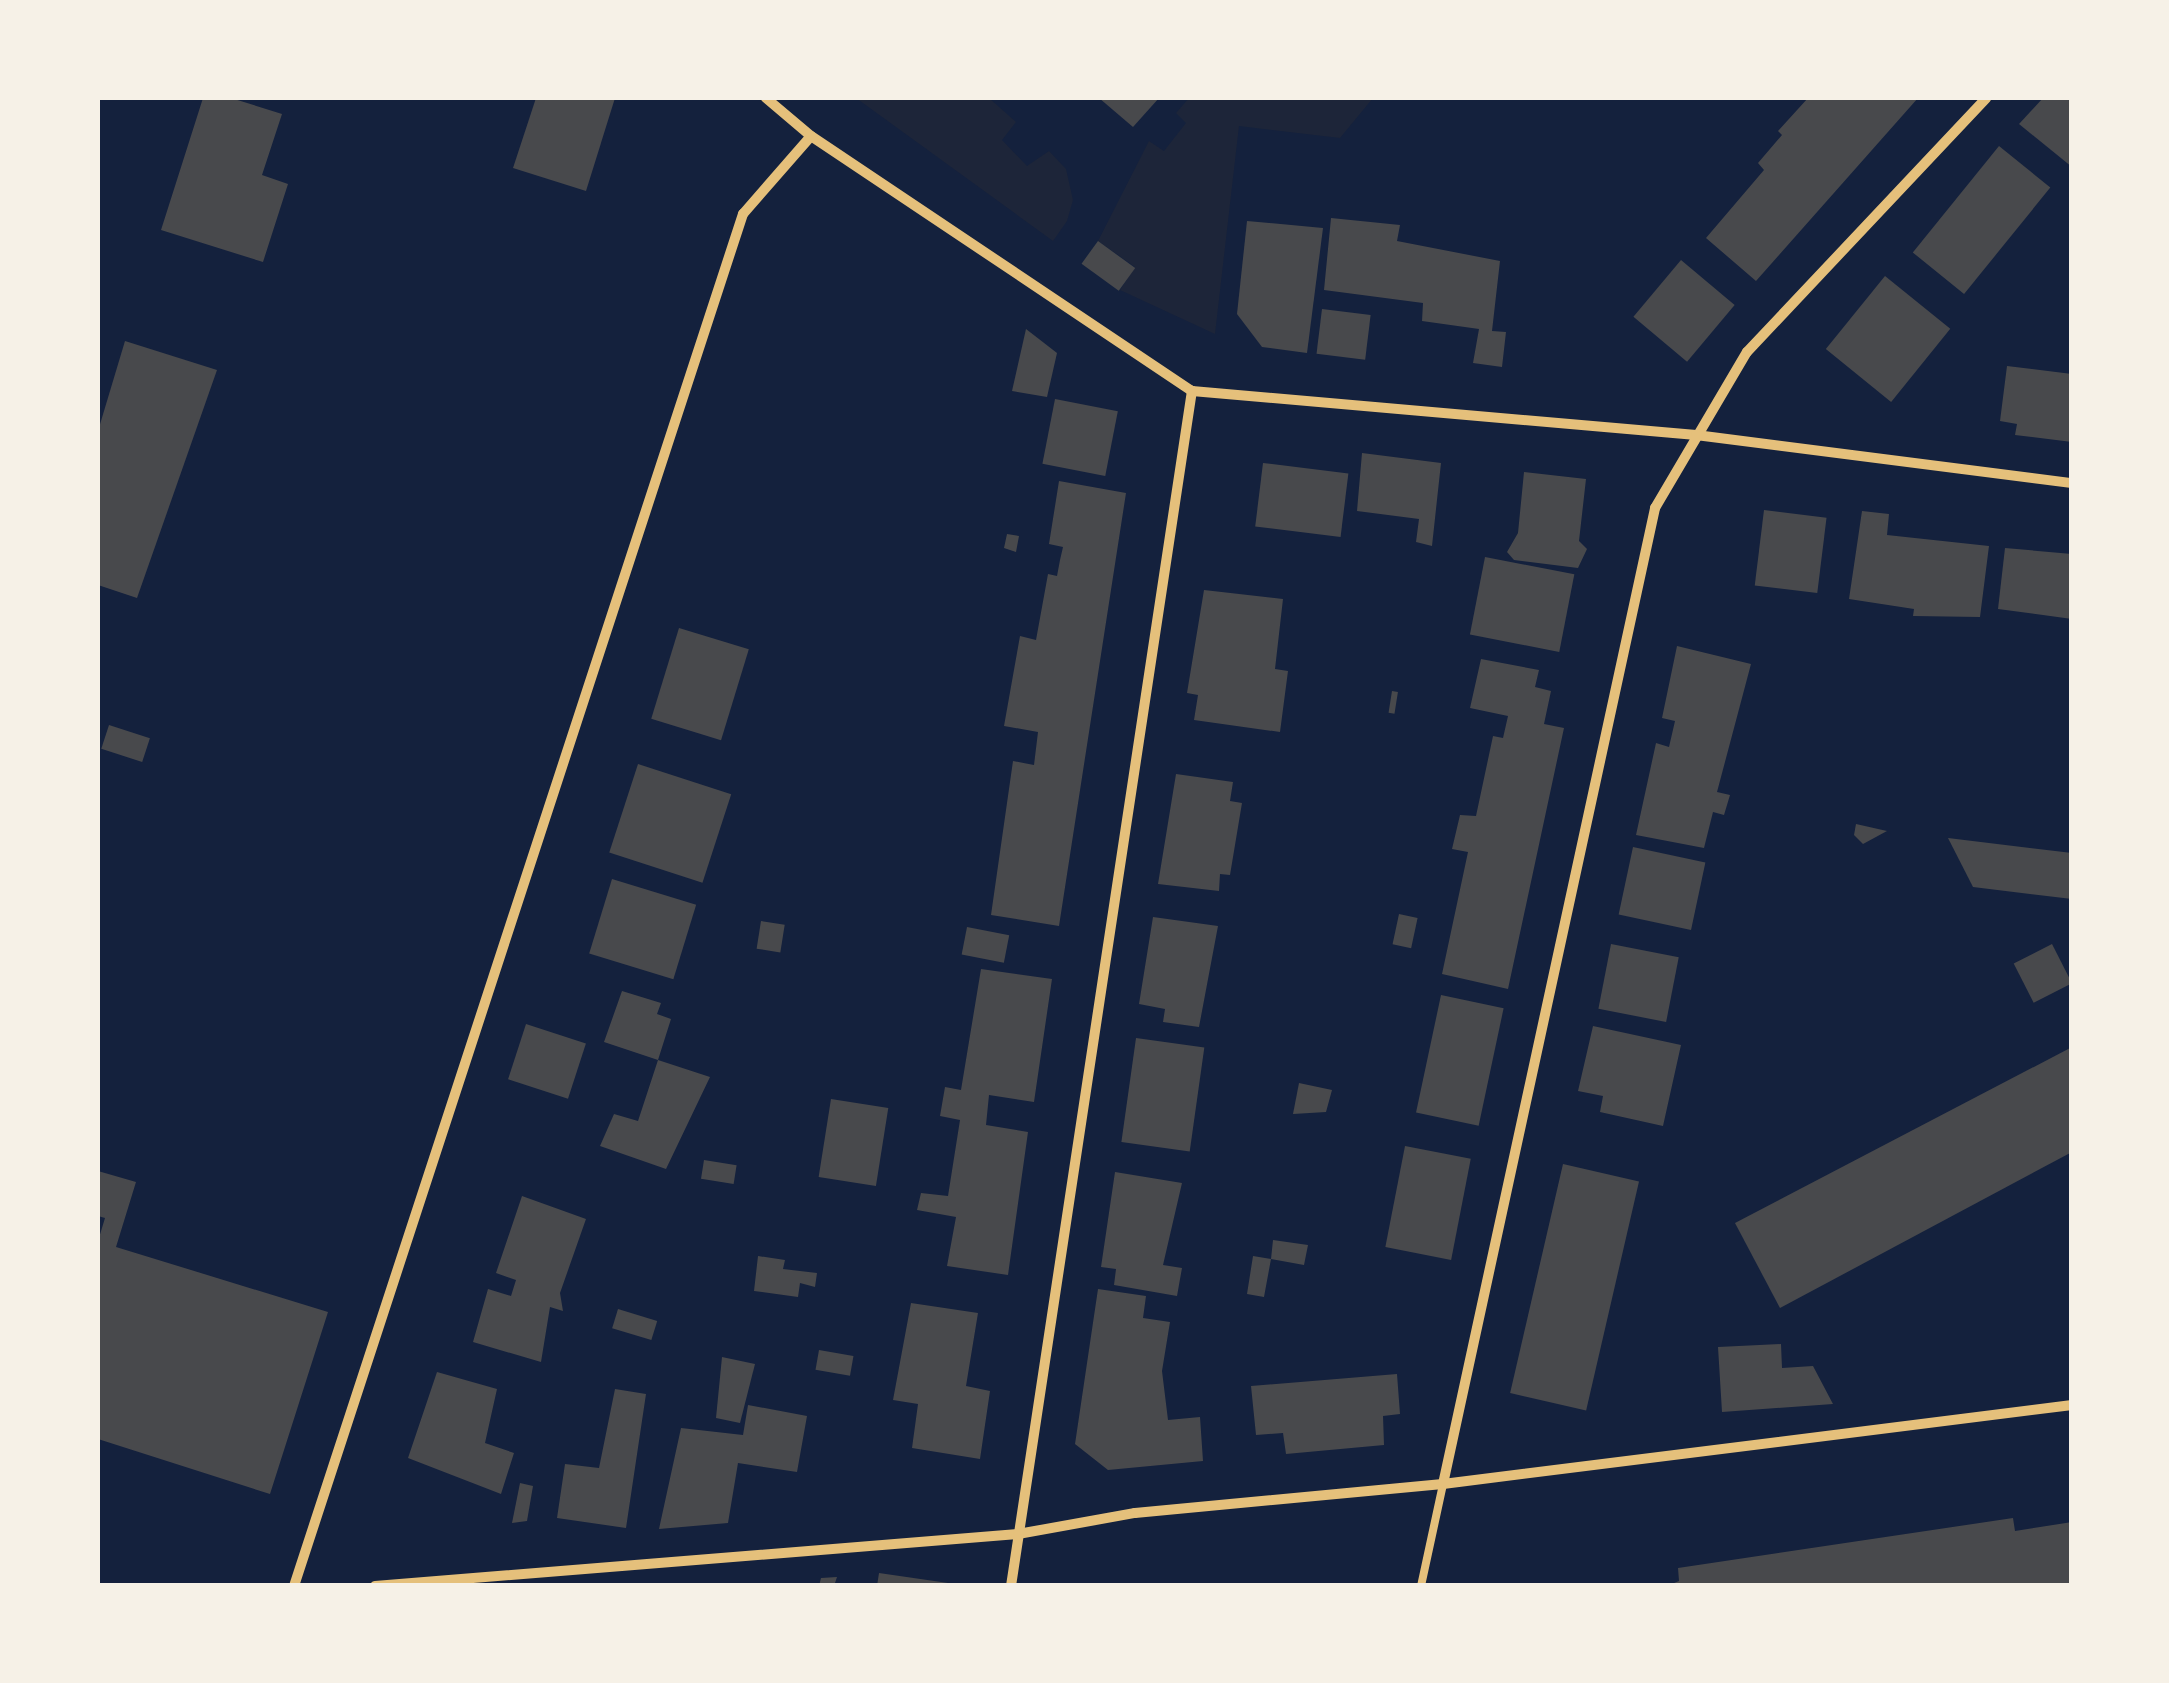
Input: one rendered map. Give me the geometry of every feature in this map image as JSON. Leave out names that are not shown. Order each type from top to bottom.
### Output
[{"type":"street","points":[[766,98],[812,136],[1192,391],[1696,434],[2072,483]]},
{"type":"street","points":[[1443,1484],[1655,508],[1748,352],[1986,98]]},
{"type":"street","points":[[294,1586],[744,214],[812,136]]},
{"type":"street","points":[[1011,1586],[1192,391]]},
{"type":"street","points":[[375,1586],[1018,1534],[1136,1513],[1443,1484],[2072,1405]]},
{"type":"lane","points":[[1421,1586],[1443,1484]]},
{"type":"shaded area","points":[[856,98],[989,98],[1016,122],[1002,140],[1027,166],[1049,151],[1066,169],[1073,200],[1067,221],[1053,241]]},
{"type":"shaded area","points":[[1189,98],[1373,98],[1340,138],[1239,126],[1215,334],[1120,290],[1135,267],[1098,241],[1149,141],[1164,151],[1186,123],[1176,113]]},
{"type":"building","points":[[203,98],[231,98],[282,114],[262,175],[288,184],[263,262],[161,230]]},
{"type":"building","points":[[536,98],[615,98],[586,191],[513,168]]},
{"type":"building","points":[[1099,98],[1159,98],[1133,127]]},
{"type":"building","points":[[1808,98],[1918,98],[1756,281],[1706,238],[1764,170],[1758,163],[1782,135],[1778,131]]},
{"type":"building","points":[[2043,98],[2072,98],[2072,167],[2019,124]]},
{"type":"building","points":[[1999,146],[2050,188],[1964,294],[1913,252]]},
{"type":"building","points":[[1331,218],[1400,225],[1397,241],[1500,261],[1492,331],[1506,332],[1502,367],[1473,363],[1479,329],[1422,321],[1423,303],[1324,290]]},
{"type":"building","points":[[1247,221],[1323,228],[1307,353],[1262,347],[1237,314]]},
{"type":"building","points":[[1098,241],[1135,268],[1119,291],[1082,264]]},
{"type":"building","points":[[1681,260],[1735,305],[1687,362],[1633,317]]},
{"type":"building","points":[[1885,276],[1950,329],[1891,402],[1826,349]]},
{"type":"building","points":[[1322,309],[1371,315],[1365,360],[1317,354]]},
{"type":"building","points":[[1026,329],[1057,353],[1047,397],[1012,391]]},
{"type":"building","points":[[125,341],[217,370],[137,598],[98,585],[98,431]]},
{"type":"building","points":[[2007,366],[2072,374],[2072,442],[2015,435],[2017,424],[2000,421]]},
{"type":"building","points":[[1055,399],[1118,411],[1105,476],[1042,464]]},
{"type":"building","points":[[1362,453],[1441,463],[1432,546],[1416,542],[1419,519],[1357,511]]},
{"type":"building","points":[[1263,463],[1348,473],[1341,537],[1255,527]]},
{"type":"building","points":[[1524,472],[1586,479],[1579,541],[1587,549],[1578,568],[1514,560],[1507,552],[1518,533]]},
{"type":"building","points":[[1059,481],[1126,493],[1059,926],[991,915],[1013,761],[1034,765],[1038,732],[1004,726],[1020,636],[1036,640],[1048,574],[1057,576],[1063,547],[1049,544]]},
{"type":"building","points":[[1764,510],[1827,518],[1817,593],[1755,585]]},
{"type":"building","points":[[1862,511],[1889,514],[1887,535],[1989,546],[1980,617],[1913,616],[1914,609],[1849,599]]},
{"type":"building","points":[[1007,534],[1019,536],[1016,552],[1004,548]]},
{"type":"building","points":[[2005,548],[2072,554],[2072,619],[1998,609]]},
{"type":"building","points":[[1485,557],[1574,574],[1559,652],[1470,635]]},
{"type":"building","points":[[1204,590],[1283,599],[1275,669],[1288,671],[1280,732],[1194,720],[1198,695],[1187,693]]},
{"type":"building","points":[[679,628],[749,649],[721,740],[651,719]]},
{"type":"building","points":[[1677,646],[1751,664],[1717,792],[1730,795],[1724,815],[1713,812],[1704,848],[1636,835],[1656,743],[1669,747],[1675,721],[1662,718]]},
{"type":"building","points":[[1481,659],[1539,670],[1535,687],[1551,691],[1544,724],[1564,728],[1508,989],[1442,974],[1468,852],[1452,849],[1460,815],[1476,816],[1493,736],[1503,738],[1508,716],[1470,708]]},
{"type":"building","points":[[1392,691],[1398,692],[1394,714],[1389,713]]},
{"type":"building","points":[[109,725],[150,738],[142,762],[101,749]]},
{"type":"building","points":[[638,764],[731,794],[702,883],[609,852]]},
{"type":"building","points":[[1176,774],[1233,782],[1230,801],[1242,803],[1230,875],[1220,874],[1219,891],[1158,884]]},
{"type":"building","points":[[1856,824],[1887,831],[1863,844],[1854,835]]},
{"type":"building","points":[[1948,838],[2072,853],[2072,899],[1973,887]]},
{"type":"building","points":[[1633,847],[1705,862],[1691,930],[1619,914]]},
{"type":"building","points":[[612,879],[696,905],[673,979],[589,954]]},
{"type":"building","points":[[1399,914],[1418,918],[1411,948],[1393,944]]},
{"type":"building","points":[[1153,917],[1218,926],[1199,1027],[1163,1022],[1165,1009],[1139,1004]]},
{"type":"building","points":[[761,921],[785,925],[780,952],[757,949]]},
{"type":"building","points":[[967,927],[1009,935],[1004,963],[962,954]]},
{"type":"building","points":[[1611,944],[1679,957],[1666,1022],[1598,1009]]},
{"type":"building","points":[[2052,944],[2072,983],[2034,1003],[2014,964]]},
{"type":"building","points":[[981,969],[1052,979],[1034,1102],[989,1095],[986,1125],[1028,1132],[1008,1275],[947,1266],[956,1217],[917,1210],[921,1193],[948,1196],[960,1120],[940,1116],[945,1087],[961,1090]]},
{"type":"building","points":[[622,991],[661,1003],[657,1014],[671,1019],[658,1060],[604,1042]]},
{"type":"building","points":[[1441,995],[1504,1008],[1479,1126],[1416,1112]]},
{"type":"building","points":[[526,1024],[586,1043],[568,1099],[508,1079]]},
{"type":"building","points":[[1593,1026],[1681,1045],[1663,1126],[1600,1112],[1603,1096],[1578,1091]]},
{"type":"building","points":[[1136,1038],[1204,1048],[1190,1152],[1121,1142]]},
{"type":"building","points":[[2072,1047],[2072,1152],[1780,1308],[1735,1223]]},
{"type":"building","points":[[658,1060],[710,1077],[666,1169],[600,1146],[614,1114],[638,1121]]},
{"type":"building","points":[[1299,1083],[1332,1090],[1326,1112],[1293,1114]]},
{"type":"building","points":[[831,1099],[888,1108],[876,1186],[819,1177]]},
{"type":"building","points":[[1405,1146],[1471,1159],[1451,1260],[1385,1247]]},
{"type":"building","points":[[704,1160],[737,1165],[734,1184],[701,1179]]},
{"type":"building","points":[[1563,1164],[1639,1182],[1586,1411],[1510,1393]]},
{"type":"building","points":[[98,1171],[136,1182],[116,1247],[328,1312],[270,1494],[98,1439],[98,1241],[105,1218],[98,1216]]},
{"type":"building","points":[[1115,1172],[1182,1183],[1163,1265],[1182,1268],[1177,1296],[1114,1285],[1116,1269],[1101,1267]]},
{"type":"building","points":[[522,1196],[586,1219],[560,1293],[563,1311],[550,1307],[541,1362],[473,1342],[488,1289],[511,1296],[516,1280],[496,1273]]},
{"type":"building","points":[[1273,1240],[1308,1245],[1304,1265],[1271,1259]]},
{"type":"building","points":[[758,1256],[785,1260],[783,1269],[817,1273],[815,1287],[800,1283],[798,1297],[754,1291]]},
{"type":"building","points":[[1253,1256],[1271,1259],[1264,1297],[1247,1294]]},
{"type":"building","points":[[1098,1289],[1146,1296],[1143,1318],[1170,1322],[1162,1371],[1168,1420],[1200,1417],[1203,1461],[1108,1470],[1075,1444]]},
{"type":"building","points":[[911,1303],[978,1313],[966,1386],[990,1391],[980,1459],[912,1448],[918,1404],[893,1400]]},
{"type":"building","points":[[618,1309],[657,1321],[651,1340],[612,1328]]},
{"type":"building","points":[[1781,1344],[1782,1368],[1813,1366],[1833,1404],[1722,1412],[1718,1347]]},
{"type":"building","points":[[819,1350],[853,1356],[850,1376],[816,1370]]},
{"type":"building","points":[[722,1357],[755,1364],[740,1423],[716,1418]]},
{"type":"building","points":[[437,1372],[497,1389],[485,1443],[514,1453],[501,1494],[408,1458]]},
{"type":"building","points":[[1397,1374],[1400,1414],[1383,1416],[1384,1445],[1286,1454],[1283,1433],[1256,1435],[1251,1386]]},
{"type":"building","points":[[615,1389],[646,1394],[626,1528],[557,1518],[565,1464],[599,1468]]},
{"type":"building","points":[[748,1405],[807,1416],[797,1472],[738,1463],[728,1523],[659,1529],[681,1428],[743,1435]]},
{"type":"building","points":[[520,1483],[533,1486],[527,1521],[512,1523]]},
{"type":"building","points":[[2013,1518],[2015,1531],[2072,1522],[2072,1586],[1667,1586],[1679,1581],[1678,1568]]},
{"type":"building","points":[[879,1573],[948,1583],[948,1586],[877,1586]]},
{"type":"building","points":[[837,1577],[834,1586],[819,1586],[821,1578]]}]
